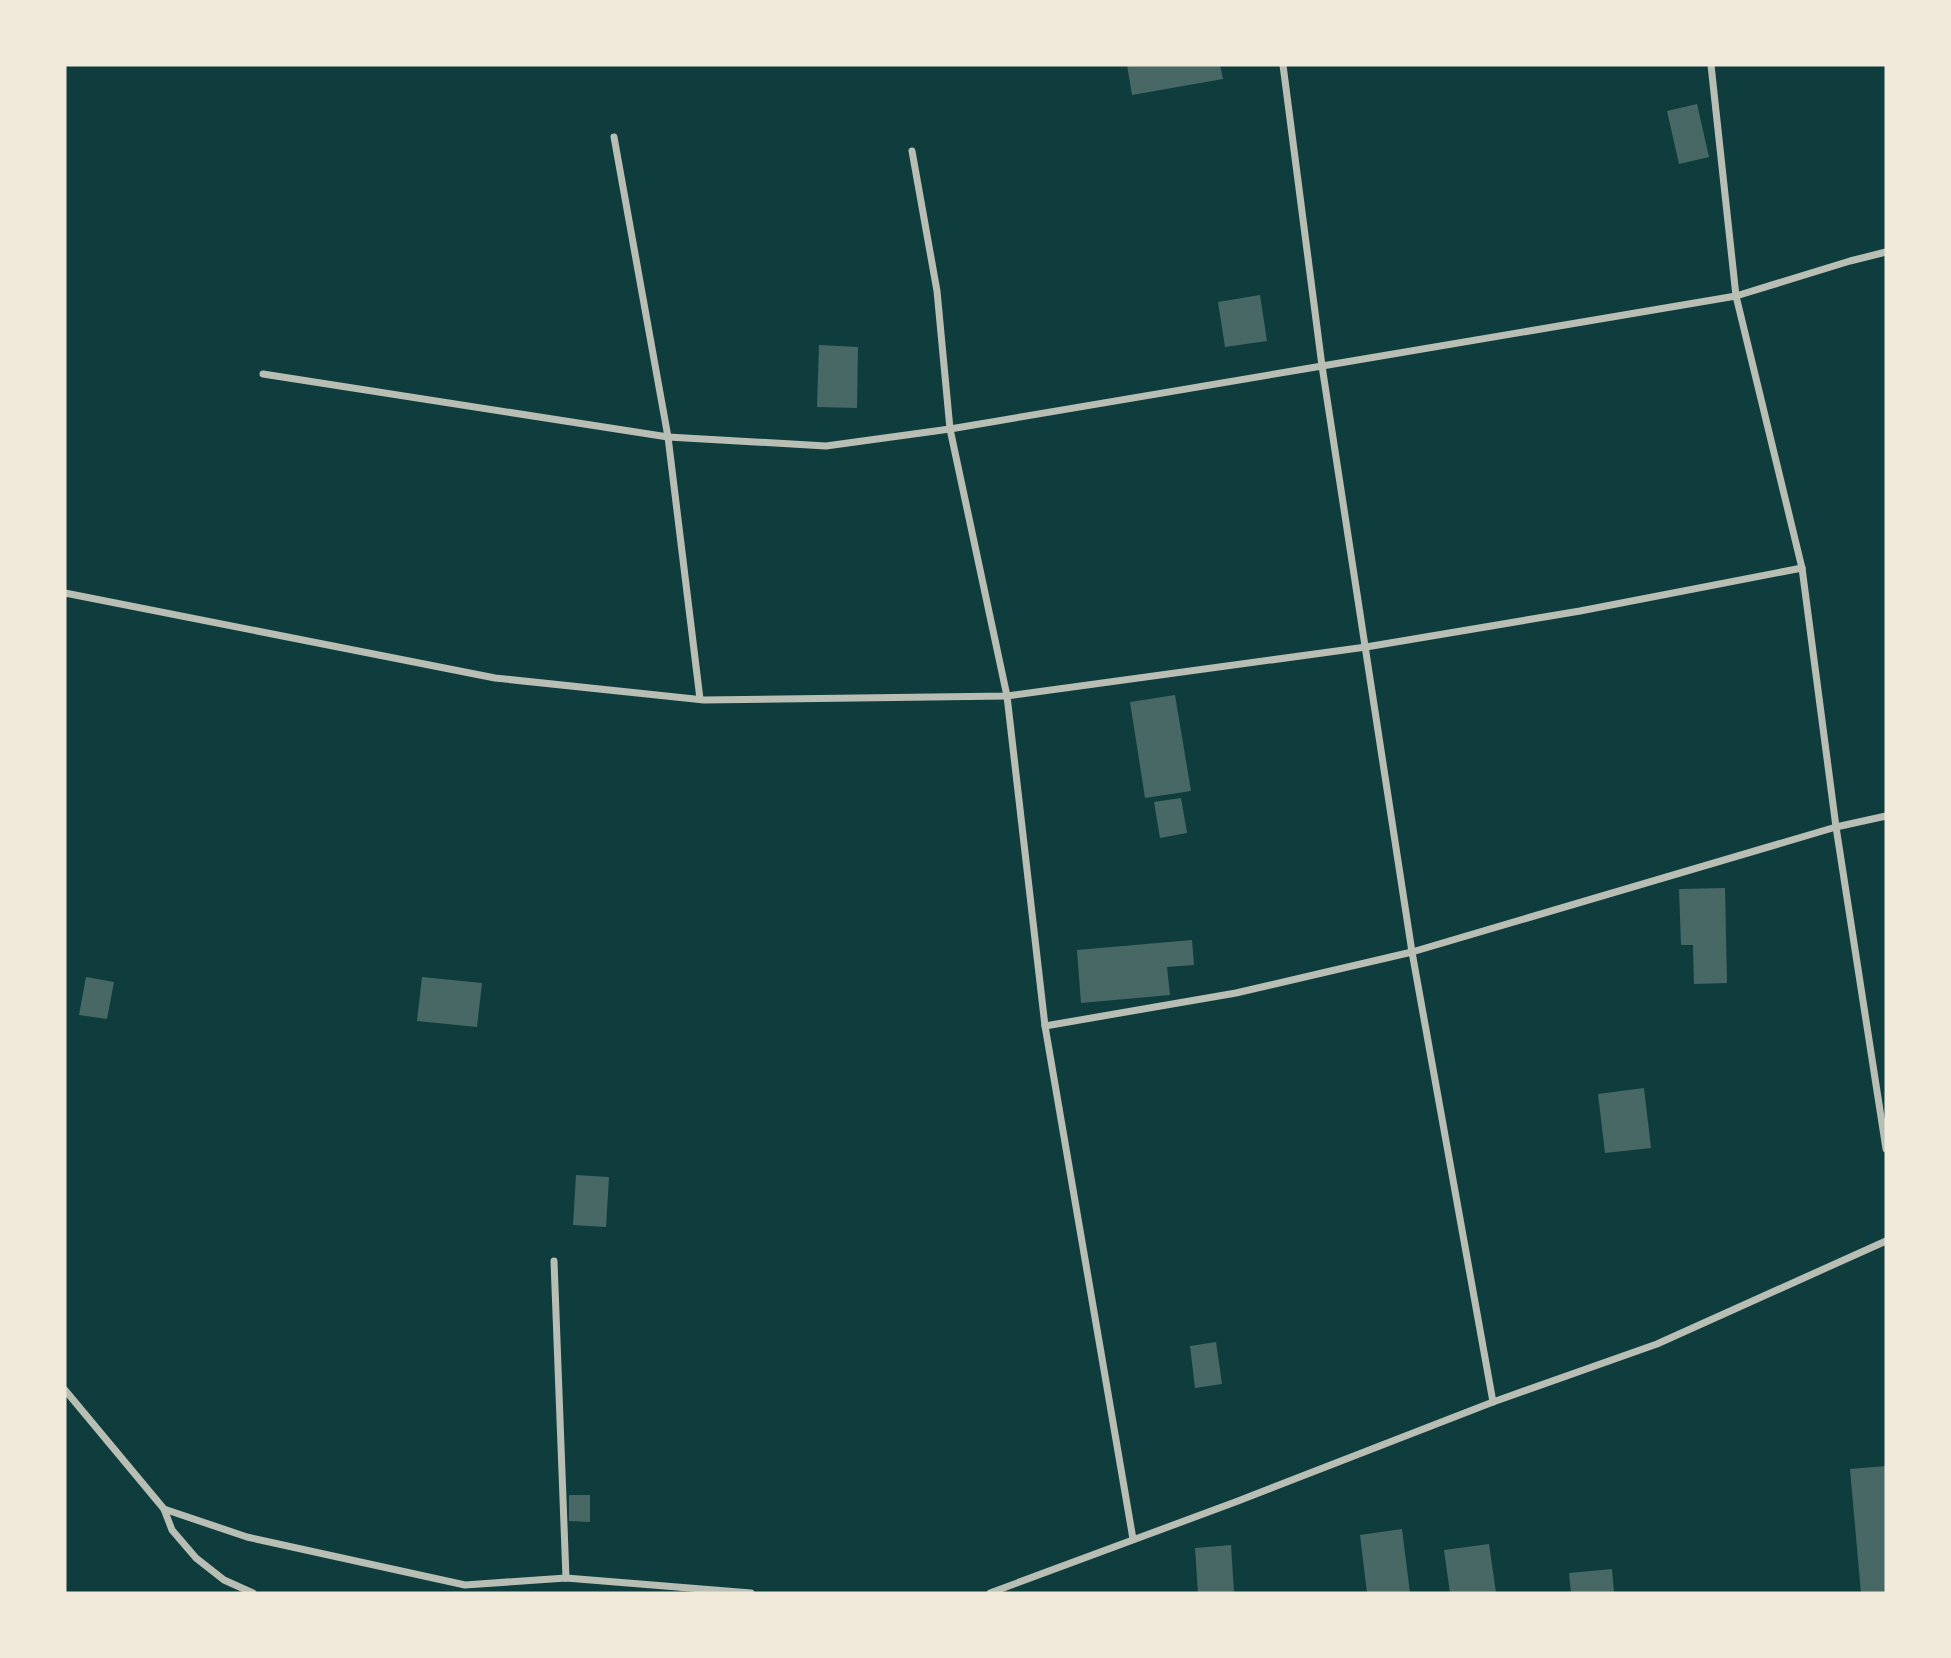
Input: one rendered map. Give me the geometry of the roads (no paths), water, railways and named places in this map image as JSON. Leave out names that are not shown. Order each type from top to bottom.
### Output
[{"type":"street","points":[[1283,65],[1322,366],[1412,952],[1493,1402]]},
{"type":"street","points":[[1711,65],[1736,296],[1802,568],[1836,827],[1886,1149]]},
{"type":"street","points":[[614,137],[668,437],[700,699]]},
{"type":"street","points":[[912,151],[937,291],[950,429],[1007,696],[1045,1026],[1133,1539]]},
{"type":"street","points":[[264,374],[668,437],[825,446],[950,429],[1736,296],[1886,252]]},
{"type":"street","points":[[65,593],[495,678],[700,699],[1007,696],[1366,647],[1580,611],[1802,568]]},
{"type":"street","points":[[1045,1026],[1236,993],[1412,952],[1836,827],[1886,816]]},
{"type":"street","points":[[990,1593],[1493,1402],[1657,1344],[1886,1241]]},
{"type":"street","points":[[554,1261],[566,1578]]},
{"type":"street","points":[[65,1390],[164,1509],[172,1530],[195,1559],[223,1580],[253,1593]]},
{"type":"street","points":[[164,1509],[247,1536],[465,1585],[566,1578],[751,1593]]}]
